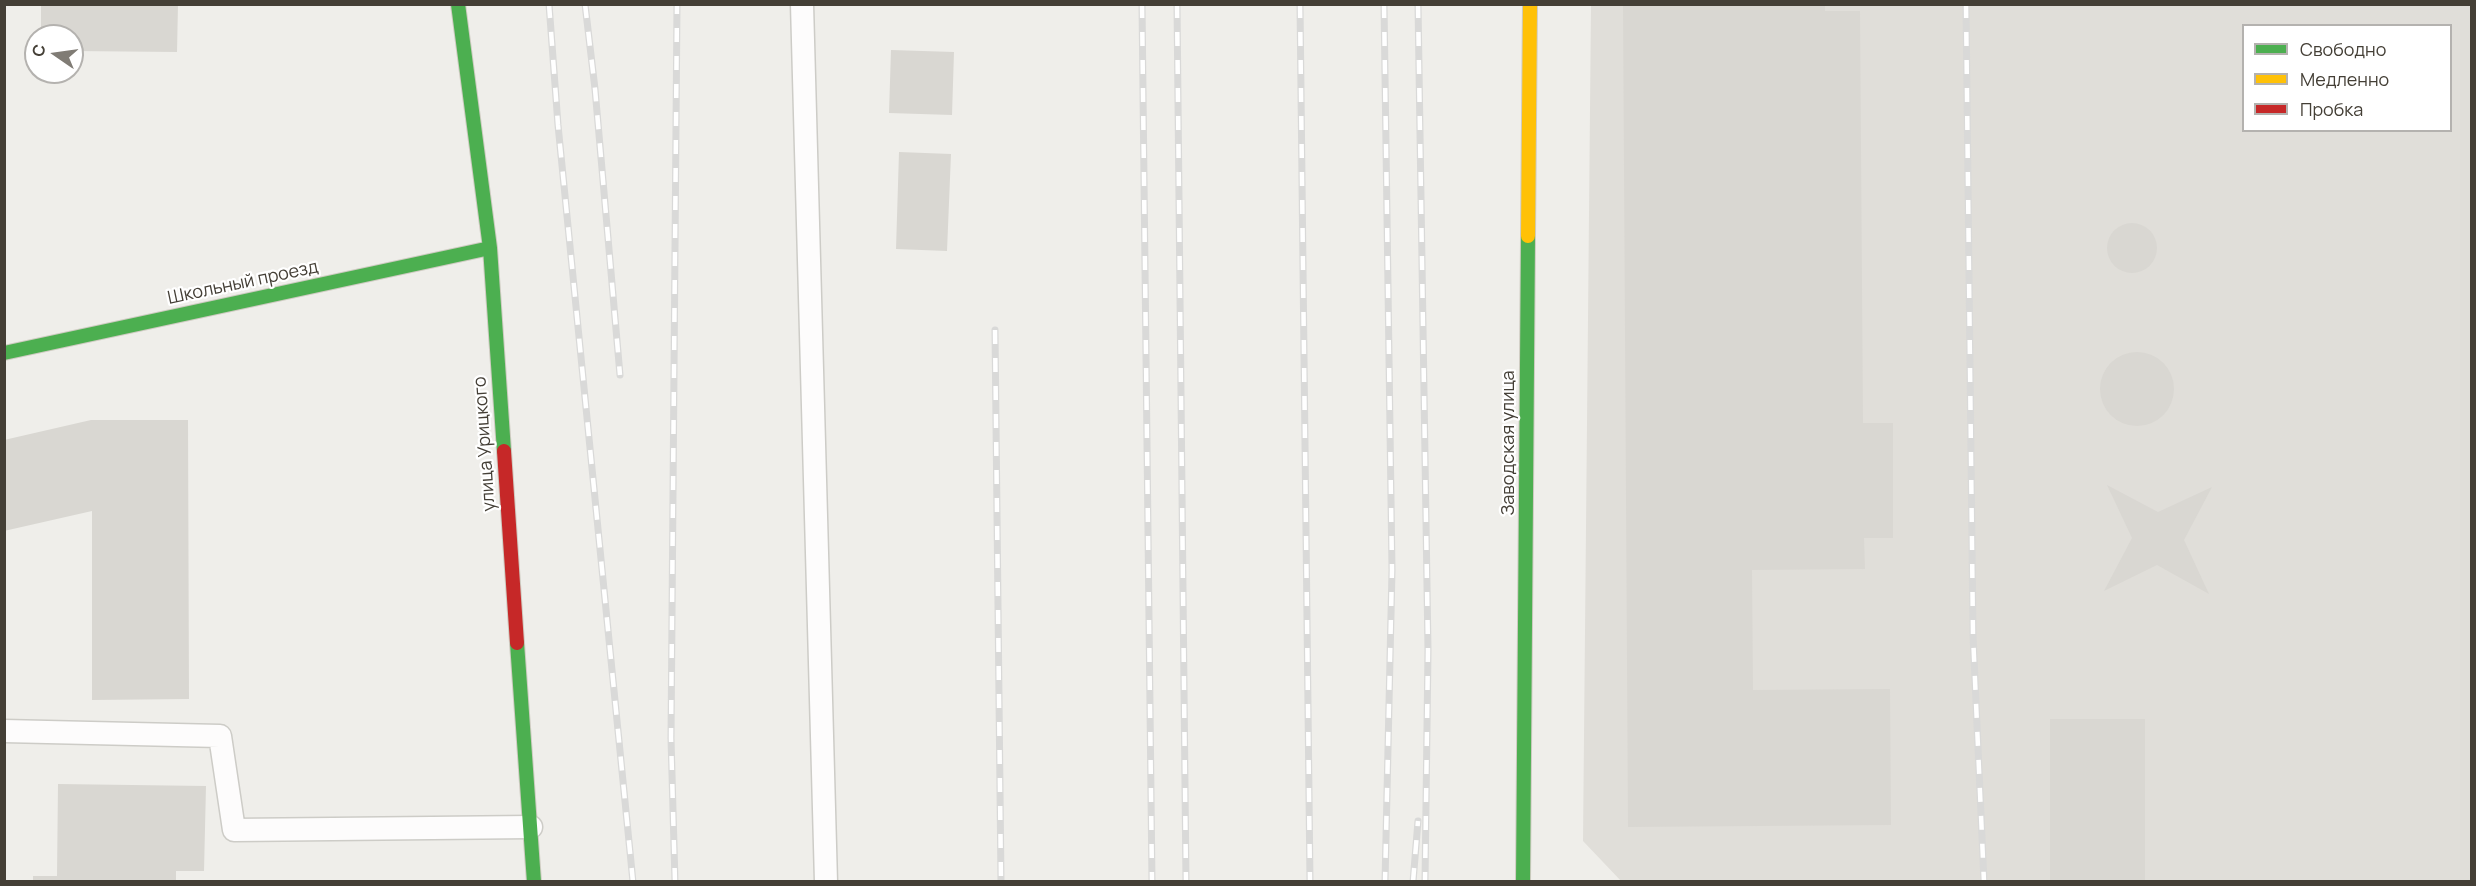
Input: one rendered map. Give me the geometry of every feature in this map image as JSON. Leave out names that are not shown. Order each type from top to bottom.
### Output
[{"type":"street","name":"улица Урицкого","points":[[458,4],[490,248],[534,882]]},
{"type":"street","name":"Заводская улица","points":[[1523,882],[1530,4]]},
{"type":"street","name":"Школьный проезд","points":[[4,352],[490,248]]},
{"type":"lane","points":[[802,4],[826,882]]},
{"type":"lane","points":[[4,731],[220,736],[234,830],[531,828]]},
{"type":"shaded area","points":[[1591,5],[2471,5],[2471,881],[1622,882],[1583,841]]},
{"type":"building","points":[[41,4],[178,4],[177,52],[84,51],[84,24],[41,24]]},
{"type":"building","points":[[1623,4],[1825,4],[1825,11],[1860,11],[1863,423],[1893,423],[1893,538],[1864,538],[1865,569],[1752,570],[1753,690],[1890,689],[1891,825],[1628,827]]},
{"type":"building","points":[[891,50],[954,52],[952,115],[889,113]]},
{"type":"building","points":[[899,152],[951,154],[947,251],[896,249]]},
{"type":"building","points":[[2127,223],[2137,223],[2150,230],[2157,243],[2157,253],[2150,266],[2137,273],[2127,273],[2118,269],[2111,262],[2107,253],[2107,243],[2111,234],[2118,227]]},
{"type":"building","points":[[2137,352],[2151,355],[2163,363],[2171,375],[2174,389],[2171,403],[2163,415],[2151,423],[2137,426],[2123,423],[2111,415],[2103,403],[2100,389],[2103,375],[2111,363],[2123,355]]},
{"type":"building","points":[[91,420],[188,420],[189,699],[92,700],[92,511],[4,531],[4,440]]},
{"type":"building","points":[[2107,485],[2158,512],[2212,487],[2184,540],[2209,594],[2157,565],[2104,591],[2132,538]]},
{"type":"building","points":[[2050,719],[2145,719],[2145,882],[2050,882]]},
{"type":"building","points":[[58,784],[206,786],[204,871],[176,871],[176,882],[33,882],[33,876],[57,876]]},
{"type":"railway","points":[[549,4],[558,125],[633,882]]},
{"type":"railway","points":[[585,4],[595,89],[620,375]]},
{"type":"railway","points":[[675,882],[671,738],[677,4]]},
{"type":"railway","points":[[1142,4],[1152,882]]},
{"type":"railway","points":[[1177,4],[1186,882]]},
{"type":"railway","points":[[1300,4],[1310,882]]},
{"type":"railway","points":[[1384,4],[1392,570],[1385,882]]},
{"type":"railway","points":[[1418,4],[1428,650],[1425,882]]},
{"type":"railway","points":[[1966,4],[1973,635],[1984,882]]},
{"type":"railway","points":[[995,330],[1001,882]]},
{"type":"railway","points":[[1413,882],[1418,821]]},
{"type":"traffic: fast","points":[[458,4],[490,248],[504,451]]},
{"type":"traffic: fast","points":[[1523,882],[1528,236]]},
{"type":"traffic: fast","points":[[4,353],[490,248]]},
{"type":"traffic: fast","points":[[517,643],[534,882]]},
{"type":"traffic: slow","points":[[1528,236],[1530,4]]},
{"type":"traffic: jam","points":[[504,451],[517,643]]}]
